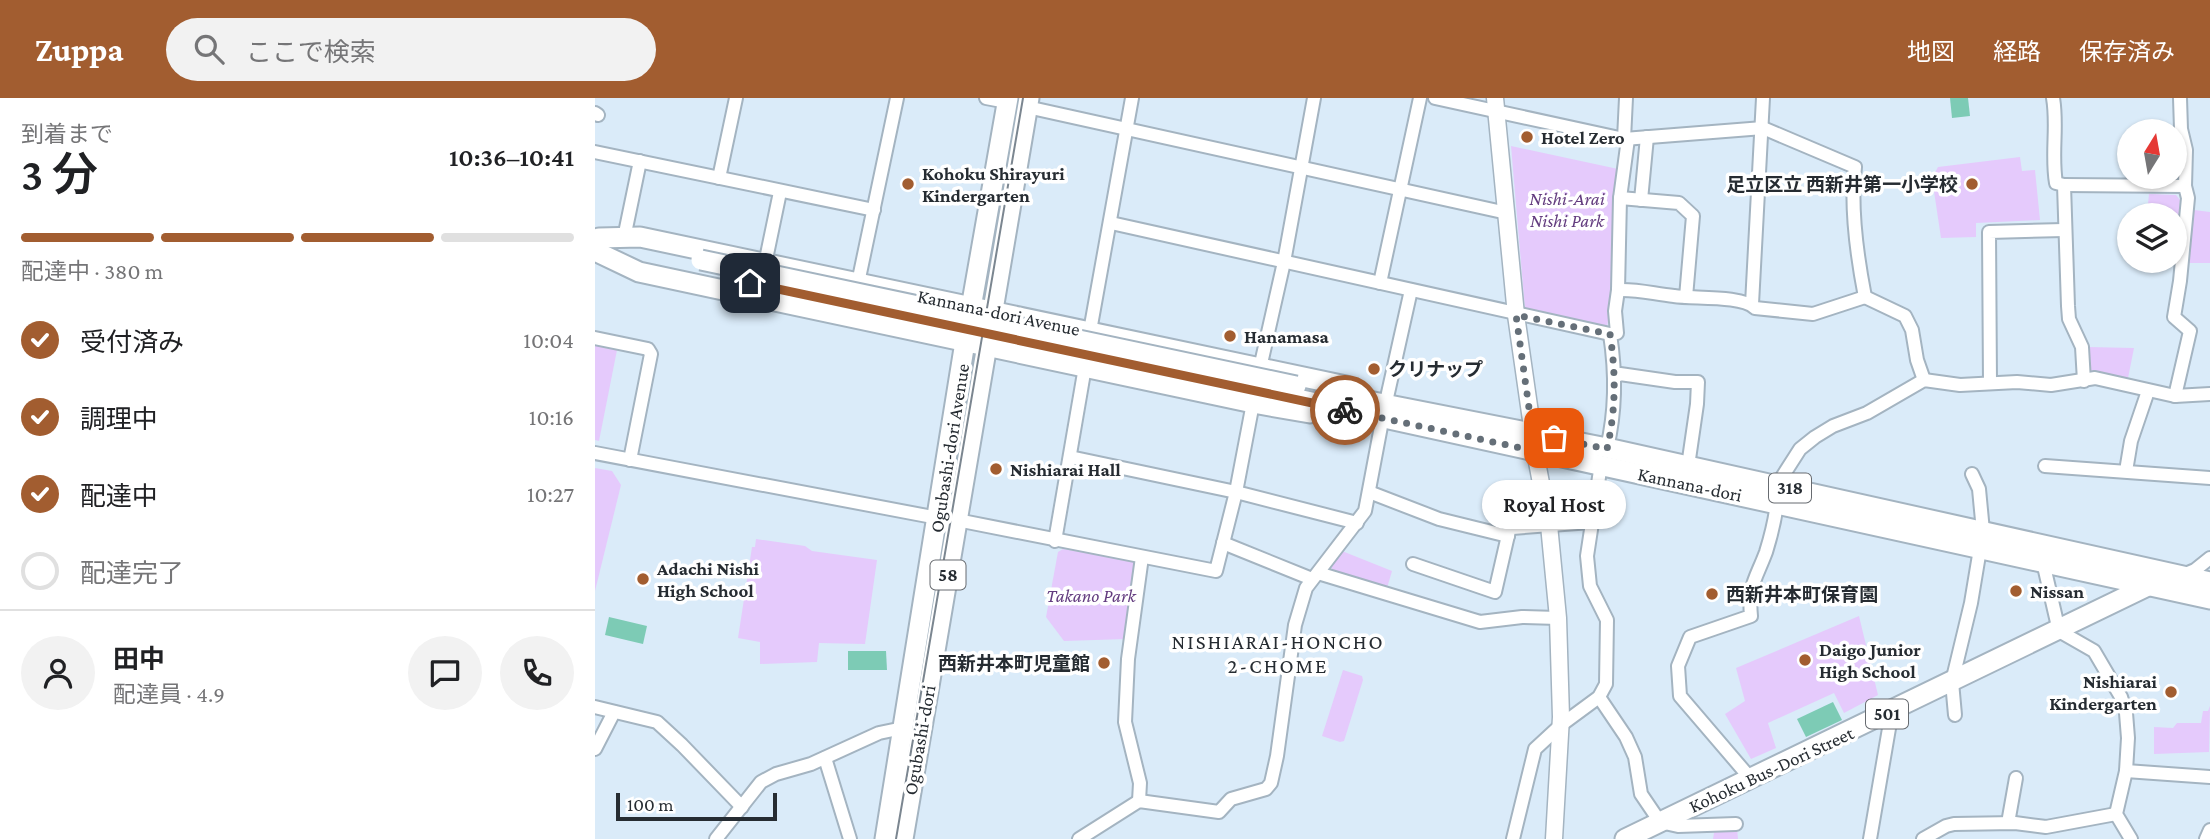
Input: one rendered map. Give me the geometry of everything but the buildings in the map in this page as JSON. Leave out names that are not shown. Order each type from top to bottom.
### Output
[{"type":"main road","name":"Ogubashi-dori Avenue","points":[[885,839],[903,728],[947,519],[965,342],[1007,100]]},
{"type":"main road","name":"58","points":[[993,311],[1028,103]]},
{"type":"main road","name":"Kannana-dori Avenue","points":[[597,245],[640,237],[972,306],[1352,387],[1389,412]]},
{"type":"main road","name":"Kannana-dori Avenue","points":[[597,245],[1294,392]]},
{"type":"main road","name":"Kannana-dori Avenue","points":[[597,245],[639,272],[1253,403],[1347,420],[1389,412]]},
{"type":"main road","name":"Ogubashi-dori","points":[[903,839],[947,519],[993,311]]},
{"type":"main road","name":"Kannana-dori","points":[[1294,392],[1604,456],[1981,540],[2210,582]]},
{"type":"main road","name":"Kannana-dori","points":[[1604,456],[1688,466],[1777,494]]},
{"type":"main road","name":"Kannana-dori","points":[[1981,540],[2043,562],[2210,599]]},
{"type":"main road","name":"Kohoku Bus-Dori Street","points":[[1625,839],[2059,631],[2148,585],[2183,575]]},
{"type":"street","points":[[719,178],[736,98]]},
{"type":"street","points":[[858,283],[897,98]]},
{"type":"street","points":[[986,98],[1007,100]]},
{"type":"street","points":[[1090,331],[1132,98]]},
{"type":"street","points":[[1261,368],[1284,262],[1314,98]]},
{"type":"street","points":[[1380,283],[1420,98]]},
{"type":"street","points":[[1435,98],[1495,105],[1626,139],[1763,128],[1855,167],[1853,186],[1856,232],[1865,298]]},
{"type":"street","points":[[1111,223],[1516,315],[1610,334],[1617,333],[1615,311],[1620,198],[1626,139],[1626,98]]},
{"type":"street","points":[[1752,304],[1763,98]]},
{"type":"street","points":[[2053,98],[2056,118],[2053,168],[2056,183],[2117,185]]},
{"type":"street","points":[[2180,98],[2181,119]]},
{"type":"street","points":[[1028,103],[1126,129],[1507,213]]},
{"type":"street","points":[[1495,105],[1516,315],[1549,524],[1558,618],[1561,724],[1554,839]]},
{"type":"street","points":[[1641,200],[1647,137]]},
{"type":"street","points":[[595,152],[874,210]]},
{"type":"street","points":[[624,238],[640,161]]},
{"type":"street","points":[[2064,185],[2065,273],[2069,319],[2082,347],[2084,381]]},
{"type":"street","points":[[2175,396],[2190,331],[2173,317],[2180,281],[2188,205],[2185,189]]},
{"type":"street","points":[[765,264],[780,192]]},
{"type":"street","points":[[1620,198],[1679,203],[1693,216],[1686,297]]},
{"type":"street","points":[[1990,383],[1989,232],[2064,230]]},
{"type":"street","points":[[1618,290],[1640,289],[1752,304],[1755,308],[1813,314],[1865,298],[1905,316],[1912,330],[1917,360],[1924,380]]},
{"type":"street","points":[[1079,839],[1139,801],[1219,812],[1231,799],[1266,789],[1271,783],[1295,625],[1306,588],[1365,511],[1389,412],[1411,290]]},
{"type":"street","points":[[1513,839],[1535,749],[1561,724],[1599,698],[1606,684],[1607,620],[1590,586],[1588,548],[1604,456],[1611,432],[1615,377],[1610,334]]},
{"type":"street","points":[[595,338],[647,349],[651,354],[630,460]]},
{"type":"street","points":[[1055,541],[1084,367]]},
{"type":"street","points":[[1615,377],[1621,374],[1675,382],[1698,382],[1688,466]]},
{"type":"street","points":[[1751,779],[1680,696],[1678,666],[1690,637],[1751,616],[1749,597],[1754,575],[1765,555],[1775,524],[1777,494],[1800,449],[1833,426],[1867,412],[1924,380],[1961,385],[2051,385],[2095,379],[2175,396],[2210,394]]},
{"type":"street","points":[[2126,471],[2131,441],[2148,391]]},
{"type":"street","points":[[595,453],[1216,571],[1236,492],[1253,403]]},
{"type":"street","points":[[1070,457],[1236,492],[1357,523]]},
{"type":"street","points":[[2045,466],[2210,478]]},
{"type":"street","points":[[1955,715],[1952,682],[1971,603],[1981,540],[1979,489],[1972,474]]},
{"type":"street","points":[[1369,492],[1439,519],[1508,536]]},
{"type":"street","points":[[1413,564],[1495,592],[1508,536],[1513,528],[1591,522]]},
{"type":"street","points":[[1223,543],[1315,576],[1480,622],[1523,617],[1558,618]]},
{"type":"street","points":[[1139,801],[1140,783],[1125,722],[1128,659],[1142,557]]},
{"type":"street","points":[[2183,575],[2195,570],[2210,558]]},
{"type":"street","points":[[2043,562],[2059,631],[2094,650],[2121,697],[2126,713],[2128,737],[2126,771],[2116,814],[2131,839]]},
{"type":"street","points":[[1599,698],[1626,737],[1636,757],[1641,794],[1660,822],[1678,825],[1736,824]]},
{"type":"street","points":[[595,707],[657,722],[741,807]]},
{"type":"street","points":[[1870,839],[1892,711]]},
{"type":"street","points":[[595,749],[614,712]]},
{"type":"street","points":[[716,839],[761,782],[776,774],[825,758],[879,733],[903,728]]},
{"type":"street","points":[[825,758],[850,839]]},
{"type":"street","points":[[2126,771],[2189,774],[2209,782]]},
{"type":"street","points":[[2008,824],[2016,778]]},
{"type":"street","points":[[1923,839],[1954,824],[2054,827],[2116,814]]},
{"type":"street","points":[[2206,839],[2210,830]]},
{"type":"green space","name":"Nishi-Arai Nishi Park","points":[[1511,146],[1618,169],[1613,291],[1607,327],[1525,309]]},
{"type":"green space","points":[[2020,157],[2022,171],[2035,170],[2040,220],[1976,223],[1976,237],[1941,238],[1932,178],[1938,167]]},
{"type":"green space","points":[[2149,194],[2176,195],[2180,200],[2180,203],[2148,203]]},
{"type":"green space","points":[[2194,210],[2210,212],[2210,263],[2187,263]]},
{"type":"green space","points":[[595,345],[617,350],[599,441],[595,440]]},
{"type":"green space","points":[[2088,347],[2134,348],[2128,378],[2088,372]]},
{"type":"green space","points":[[595,468],[612,471],[621,485],[595,591]]},
{"type":"green space","points":[[756,539],[805,546],[812,551],[877,560],[865,644],[819,643],[817,662],[760,664],[760,642],[738,638],[752,547],[755,547]]},
{"type":"green space","name":"Takano Park","points":[[1063,549],[1134,561],[1137,565],[1126,639],[1064,641],[1046,617],[1058,552]]},
{"type":"green space","points":[[1342,551],[1392,571],[1387,588],[1332,572],[1332,566]]},
{"type":"green space","points":[[1859,616],[1878,695],[1844,713],[1834,693],[1768,723],[1776,748],[1751,759],[1725,714],[1745,701],[1736,668]]},
{"type":"green space","points":[[1343,670],[1362,676],[1363,680],[1344,741],[1340,742],[1322,736]]},
{"type":"green space","points":[[2210,706],[2209,752],[2154,754],[2154,727],[2173,728],[2177,723],[2201,723],[2203,711],[2208,711]]},
{"type":"green space","points":[[1715,827],[1737,827],[1738,839],[1713,839]]},
{"type":"shaded area","points":[[1950,98],[1968,98],[1970,116],[1952,118]]},
{"type":"shaded area","points":[[609,617],[647,626],[643,644],[605,635]]},
{"type":"shaded area","points":[[848,651],[886,651],[887,670],[848,670]]},
{"type":"shaded area","points":[[1833,702],[1842,720],[1806,737],[1797,719]]},
{"type":"tram line","points":[[896,839],[1023,98]]},
{"type":"way so far","points":[[1345,410],[1535,451],[1516,315],[1610,334],[1616,369],[1607,449],[1554,438]]},
{"type":"place","name":"Hotel Zero","points":[[1527,137]]},
{"type":"place","name":"Kohoku Shirayuri Kindergarten","points":[[908,184]]},
{"type":"place","name":"足立区立 西新井第一小学校","points":[[1972,184]]},
{"type":"place","name":"Hanamasa","points":[[1230,336]]},
{"type":"place","name":"クリナップ","points":[[1374,369]]},
{"type":"place","name":"Royal Host","points":[[1554,438]]},
{"type":"place","name":"Nishiarai Hall","points":[[996,469]]},
{"type":"place","name":"Adachi Nishi High School","points":[[643,579]]},
{"type":"place","name":"Nissan","points":[[2016,591]]},
{"type":"place","name":"西新井本町保育園","points":[[1712,594]]},
{"type":"place","name":"Daigo Junior High School","points":[[1805,660]]},
{"type":"place","name":"西新井本町児童館","points":[[1104,663]]},
{"type":"place","name":"Nishiarai Kindergarten","points":[[2171,692]]},
{"type":"district","name":"NISHIARAI-HONCHO 2-CHOME","points":[[1278,654]]},
{"type":"route","points":[[750,283],[1345,410]]}]
